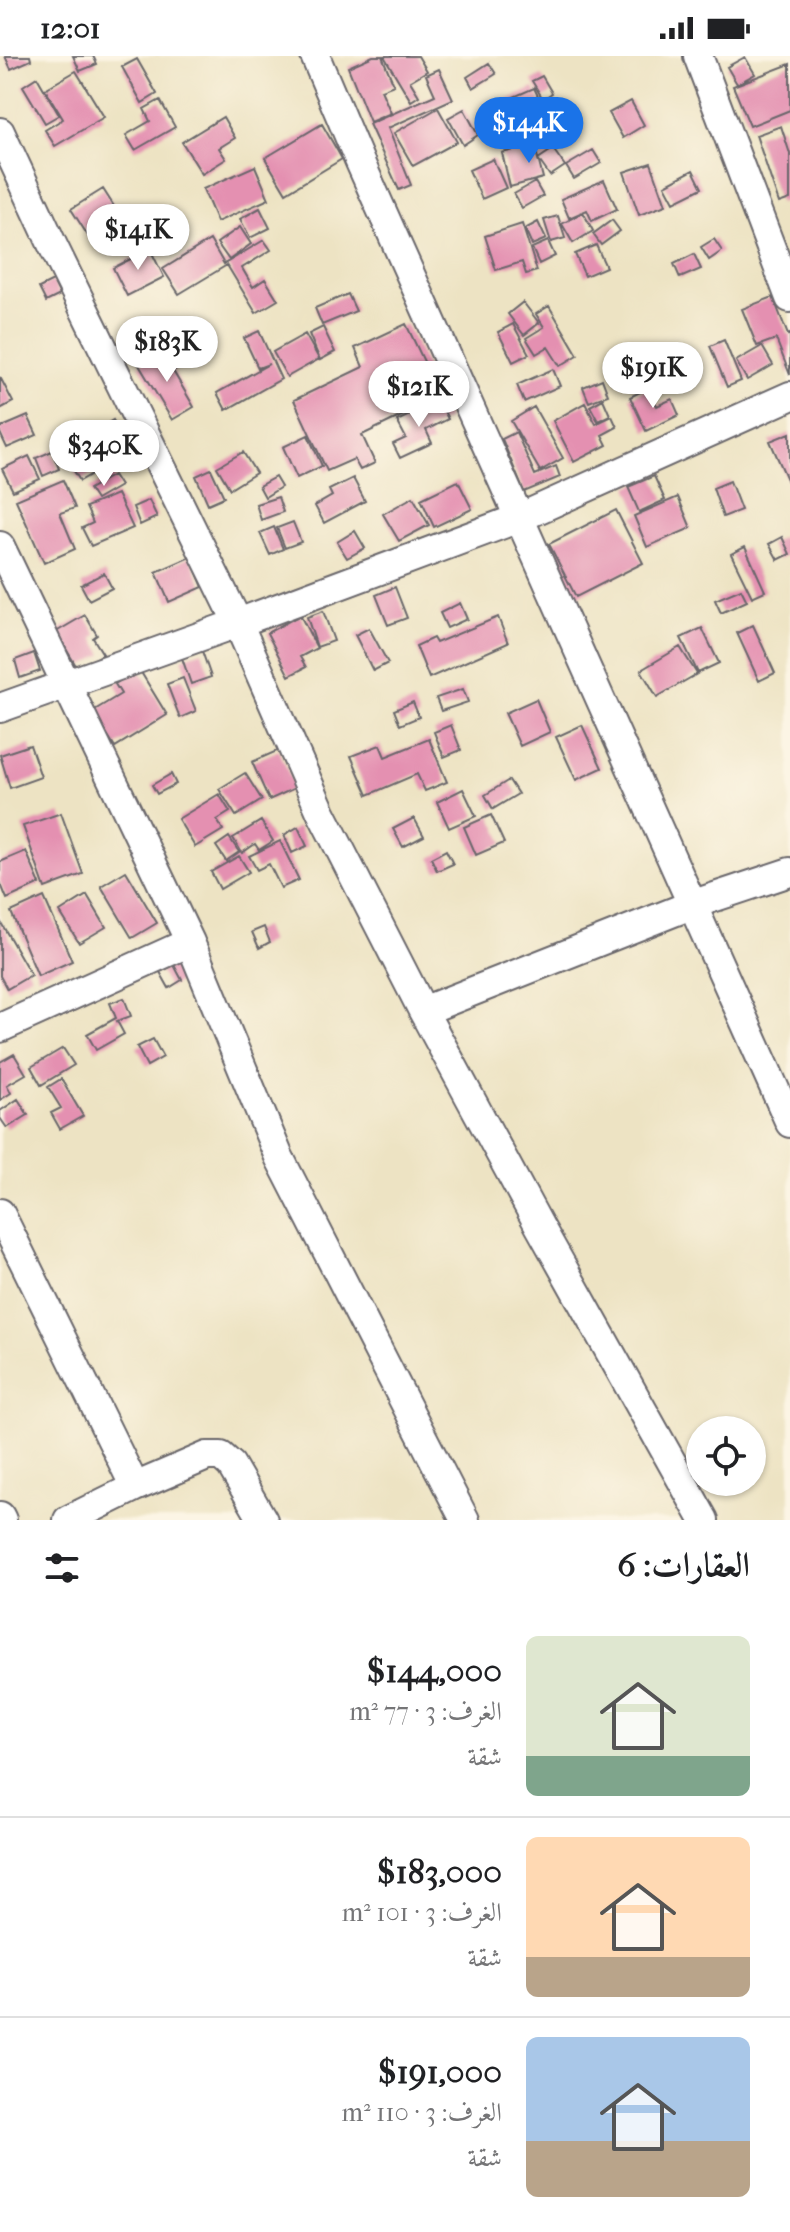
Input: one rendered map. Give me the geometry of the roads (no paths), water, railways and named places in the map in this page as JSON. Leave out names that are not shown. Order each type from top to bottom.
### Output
[{"type":"street","points":[[315,56],[790,1123]]},
{"type":"street","points":[[698,56],[790,298]]},
{"type":"street","points":[[0,132],[238,623],[321,812],[423,1011],[704,1520]]},
{"type":"street","points":[[0,708],[519,518],[790,396]]},
{"type":"street","points":[[0,546],[190,942],[279,1157],[465,1520]]},
{"type":"street","points":[[423,1011],[691,905],[790,872]]},
{"type":"street","points":[[0,1028],[190,942]]},
{"type":"street","points":[[0,1213],[135,1487]]},
{"type":"street","points":[[68,1520],[207,1456],[221,1456],[231,1465],[263,1520]]}]
